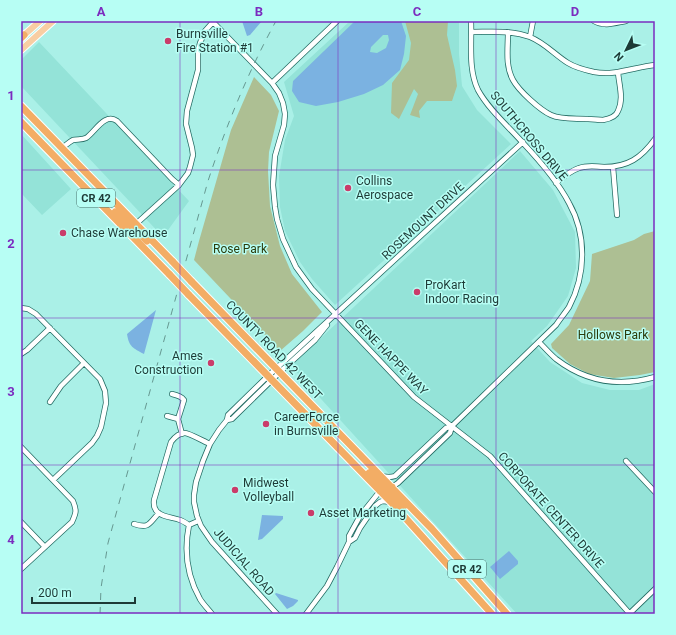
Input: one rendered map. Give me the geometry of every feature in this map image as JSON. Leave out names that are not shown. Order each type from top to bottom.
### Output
[{"type":"highway","name":"COUNTY ROAD 42 WEST","points":[[22,106],[392,487],[432,529],[507,614]]},
{"type":"highway","name":"COUNTY ROAD 42 WEST","points":[[21,122],[391,502],[492,614]]},
{"type":"highway","points":[[77,179],[127,223],[133,226],[136,224]]},
{"type":"highway","points":[[129,232],[134,231],[173,262]]},
{"type":"highway","points":[[346,456],[361,466],[381,485],[392,487]]},
{"type":"highway","points":[[380,491],[390,494],[432,529]]},
{"type":"main road","points":[[22,37],[40,21]]},
{"type":"main road","points":[[21,50],[53,21]]},
{"type":"street","points":[[272,83],[337,21]]},
{"type":"street","name":"SOUTHCROSS DRIVE","points":[[381,476],[388,478],[395,476],[446,428],[452,426],[556,325],[568,308],[577,288],[582,266],[582,243],[578,222],[569,203],[539,160],[489,107],[478,90],[472,66],[471,21]]},
{"type":"street","points":[[530,37],[533,21]]},
{"type":"street","points":[[594,21],[599,24],[608,24],[626,21]]},
{"type":"street","points":[[136,224],[179,185],[188,173],[192,161],[192,148],[187,130],[186,118],[198,70],[199,46],[205,31],[213,22],[272,83],[279,93],[285,114],[284,125],[275,156],[273,173],[277,219],[287,248],[296,266],[312,288],[336,314]]},
{"type":"street","points":[[472,32],[508,32],[530,37],[545,45],[577,68],[595,72],[618,72],[655,65]]},
{"type":"street","points":[[508,32],[508,67],[514,81],[542,110],[552,115],[602,120],[614,117],[618,112],[622,100],[618,72]]},
{"type":"street","points":[[62,148],[71,141],[85,138],[105,120],[114,119],[179,185]]},
{"type":"street","name":"ROSEMOUNT DRIVE","points":[[278,370],[336,314],[523,142]]},
{"type":"street","points":[[556,183],[580,167],[613,167],[625,165],[636,159],[654,142]]},
{"type":"street","points":[[613,167],[617,215]]},
{"type":"street","points":[[21,308],[28,309],[36,314],[100,379],[105,391],[106,403],[101,427],[97,436],[92,443],[53,480]]},
{"type":"street","name":"GENE HAPPE WAY","points":[[336,314],[414,397],[452,426]]},
{"type":"street","points":[[21,354],[50,328]]},
{"type":"street","points":[[539,342],[556,359],[572,370],[591,378],[611,382],[627,382],[655,377]]},
{"type":"street","points":[[50,402],[61,386],[84,363]]},
{"type":"street","name":"JUDICIAL ROAD","points":[[277,614],[212,542],[198,521],[194,502],[195,489],[199,474],[210,444],[227,420],[228,415],[278,370]]},
{"type":"street","points":[[172,394],[180,396],[184,400],[178,419],[182,434]]},
{"type":"street","points":[[167,416],[178,419]]},
{"type":"street","name":"SOUTHCROSS DRIVE","points":[[392,487],[450,433],[452,426]]},
{"type":"street","name":"CORPORATE CENTER DRIVE","points":[[452,426],[490,456],[629,614]]},
{"type":"street","points":[[189,525],[182,520],[170,518],[159,513],[155,510],[154,500],[171,442],[179,435],[185,433],[210,444]]},
{"type":"street","points":[[21,447],[73,501],[76,507],[76,513],[72,522],[21,569]]},
{"type":"street","points":[[626,461],[655,492]]},
{"type":"street","points":[[306,614],[327,586],[349,542],[349,536],[360,516],[380,491]]},
{"type":"street","points":[[349,542],[354,538],[362,523],[375,506],[383,501],[391,502]]},
{"type":"street","points":[[134,524],[142,527],[148,526],[159,513]]},
{"type":"street","points":[[189,525],[198,521]]},
{"type":"street","points":[[21,522],[45,547]]},
{"type":"street","points":[[189,525],[186,537],[188,565],[200,598],[212,614]]},
{"type":"street","points":[[629,614],[655,589]]},
{"type":"shaded area","points":[[350,21],[459,21],[459,54],[462,86],[477,110],[511,144],[335,305],[312,279],[300,262],[285,231],[280,207],[279,176],[285,140],[294,116],[284,82]]},
{"type":"shaded area","points":[[39,42],[189,201],[163,237],[21,86],[21,60]]},
{"type":"shaded area","points":[[21,134],[71,189],[42,215],[21,193]]},
{"type":"shaded area","points":[[520,151],[553,190],[575,232],[576,268],[568,296],[547,326],[531,341],[550,362],[582,383],[610,390],[639,390],[655,384],[655,614],[517,614],[291,366]]},
{"type":"green space","points":[[405,21],[448,21],[447,35],[457,86],[452,101],[427,101],[419,111],[420,118],[410,115],[418,94],[414,89],[399,119],[391,113],[392,83],[409,60],[411,43]]},
{"type":"green space","name":"Rose Park","points":[[254,77],[271,95],[279,111],[269,152],[268,171],[270,206],[280,246],[292,274],[322,312],[280,351],[194,260],[231,130]]},
{"type":"green space","name":"Hollows Park","points":[[655,231],[655,372],[614,378],[589,374],[570,364],[552,348],[551,344],[569,325],[590,281],[592,254],[634,240],[644,234]]},
{"type":"water","points":[[242,21],[262,21],[250,35],[247,36]]},
{"type":"water","points":[[355,21],[401,21],[406,36],[400,70],[383,85],[364,94],[338,102],[316,106],[299,102],[292,91],[293,81]],"holes":[[[383,35],[388,35],[389,40],[386,48],[377,53],[370,52],[371,47]]]},
{"type":"water","points":[[156,310],[144,354],[132,347],[127,334]]},
{"type":"water","points":[[262,515],[283,516],[283,519],[262,539],[258,540]]},
{"type":"water","points":[[509,551],[518,561],[518,564],[500,579],[490,567]]},
{"type":"water","points":[[276,593],[298,601],[287,609],[275,594]]},
{"type":"railway","points":[[100,614],[101,588],[108,543],[208,181],[238,100],[276,21]]},
{"type":"place","name":"Burnsville Fire Station #1","points":[[168,41]]},
{"type":"place","name":"Collins Aerospace","points":[[348,188]]},
{"type":"place","name":"Chase Warehouse","points":[[63,233]]},
{"type":"place","name":"ProKart Indoor Racing","points":[[417,292]]},
{"type":"place","name":"Ames Construction","points":[[211,363]]},
{"type":"place","name":"CareerForce in Burnsville","points":[[266,424]]},
{"type":"place","name":"Midwest Volleyball","points":[[235,490]]},
{"type":"place","name":"Asset Marketing","points":[[311,513]]}]
